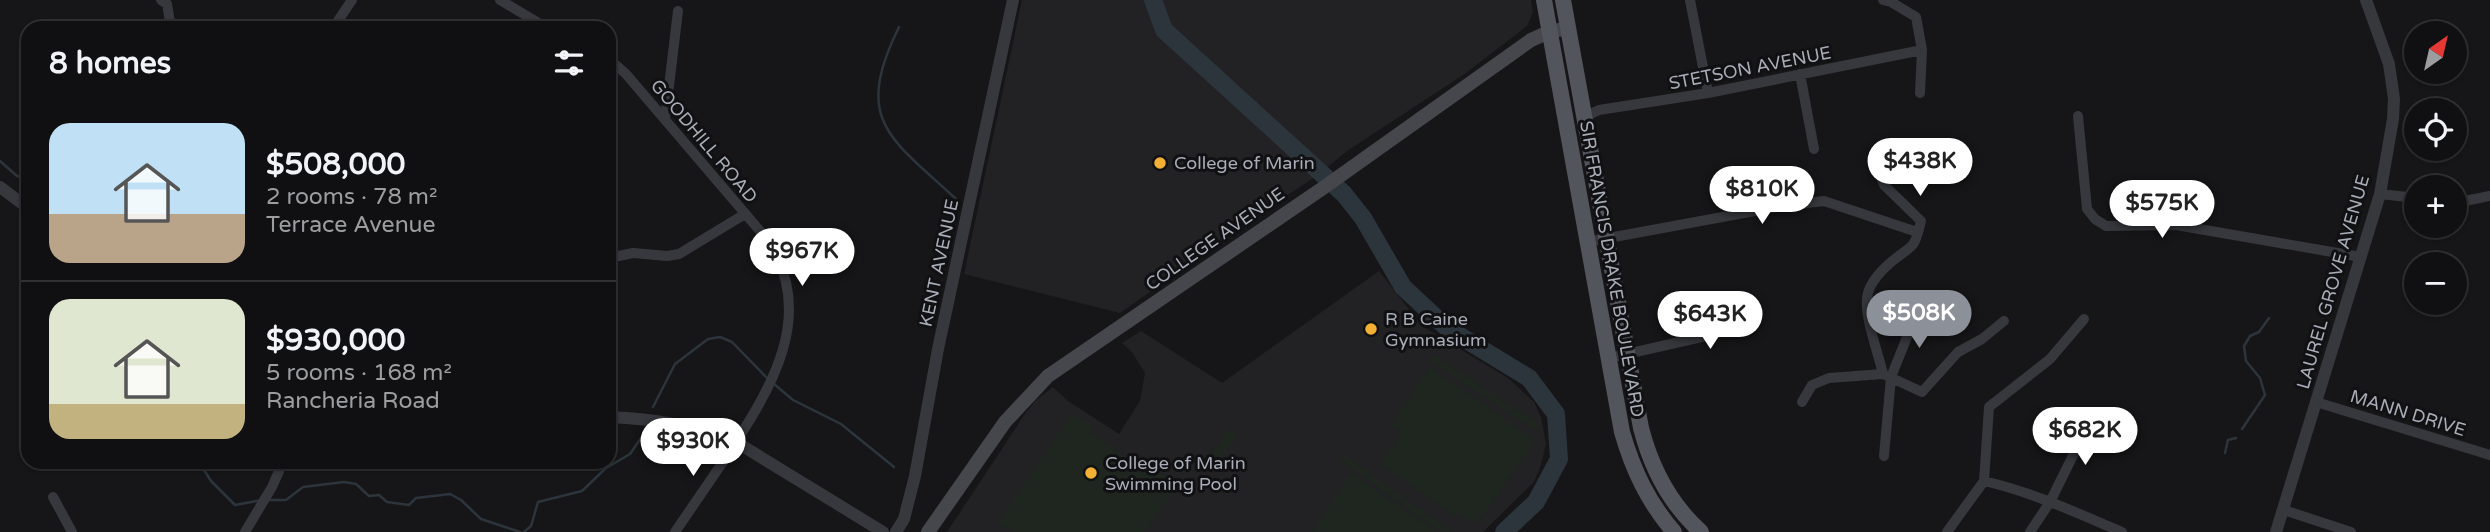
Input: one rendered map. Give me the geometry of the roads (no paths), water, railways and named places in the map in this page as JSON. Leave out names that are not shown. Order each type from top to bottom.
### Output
[{"type":"main road","name":"SIR FRANCIS DRAKE BOULEVARD","points":[[1544,0],[1622,432],[1637,478],[1674,532]]},
{"type":"main road","name":"SIR FRANCIS DRAKE BOULEVARD","points":[[1563,0],[1641,428],[1655,470],[1695,530]]},
{"type":"main road","name":"COLLEGE AVENUE","points":[[928,532],[1005,422],[1048,376],[1345,172],[1531,40],[1568,28]]},
{"type":"street","points":[[161,0],[167,4],[170,21]]},
{"type":"street","points":[[338,21],[352,0]]},
{"type":"street","points":[[500,0],[535,21]]},
{"type":"street","name":"KENT AVENUE","points":[[896,532],[904,519],[915,476],[938,349],[1013,0]]},
{"type":"street","points":[[1690,0],[1708,93]]},
{"type":"street","points":[[1883,0],[1916,17],[1922,51],[1920,93]]},
{"type":"street","name":"LAUREL GROVE AVENUE","points":[[2276,532],[2380,194],[2393,119],[2394,99],[2389,64],[2366,0]]},
{"type":"street","points":[[665,120],[678,11]]},
{"type":"street","name":"STETSON AVENUE","points":[[1584,117],[1599,110],[1708,93],[1922,51]]},
{"type":"street","name":"GOODHILL ROAD","points":[[616,65],[775,250],[781,262],[787,289],[787,332],[782,358],[771,383],[736,442],[676,532]]},
{"type":"street","points":[[1800,74],[1814,149]]},
{"type":"street","points":[[2078,116],[2087,209],[2095,219],[2106,226],[2176,225],[2361,257]]},
{"type":"street","points":[[1884,456],[1887,376],[1868,314],[1867,296],[1874,279],[1891,262],[1910,250],[1921,225],[1919,218],[1884,185],[1881,177],[1887,171],[1916,175],[1943,172]]},
{"type":"street","points":[[0,187],[21,203]]},
{"type":"street","points":[[2380,194],[2404,197]]},
{"type":"street","points":[[2467,201],[2490,196]]},
{"type":"street","points":[[1587,242],[1782,206],[1824,201],[1917,232]]},
{"type":"street","points":[[616,256],[633,253],[667,256],[678,254],[745,214]]},
{"type":"street","points":[[1887,376],[1915,317],[1923,308],[1947,297]]},
{"type":"street","points":[[1609,358],[1715,334],[1752,319]]},
{"type":"street","points":[[1947,532],[1984,481],[1989,407],[2050,359],[2084,319]]},
{"type":"street","points":[[1802,402],[1812,385],[1829,377],[1887,376],[1922,392],[1958,352],[1982,339],[2004,321]]},
{"type":"street","name":"MANN DRIVE","points":[[2316,402],[2490,455]]},
{"type":"street","points":[[2030,532],[2050,502],[2092,417]]},
{"type":"street","points":[[616,418],[677,423],[736,442],[883,532]]},
{"type":"street","points":[[244,532],[268,494],[280,469]]},
{"type":"street","points":[[1984,481],[2050,502],[2122,532]]},
{"type":"street","points":[[53,497],[72,532]]},
{"type":"street","points":[[2284,510],[2351,532]]},
{"type":"waterway","points":[[1153,0],[1164,30],[1344,194],[1363,218],[1403,287],[1447,328],[1529,378],[1556,414],[1559,459],[1536,502],[1504,532]]},
{"type":"waterway","points":[[899,27],[885,59],[879,85],[879,107],[886,126],[897,143],[957,200]]},
{"type":"waterway","points":[[0,161],[21,177]]},
{"type":"waterway","points":[[2242,429],[2265,395],[2260,378],[2246,361],[2244,346],[2250,336],[2259,332],[2269,318]]},
{"type":"waterway","points":[[653,407],[675,364],[708,339],[720,337],[732,342],[769,380]]},
{"type":"waterway","points":[[774,384],[793,400],[841,424],[894,467]]},
{"type":"waterway","points":[[616,462],[630,454],[641,438]]},
{"type":"waterway","points":[[2225,453],[2228,440],[2236,438]]},
{"type":"waterway","points":[[203,469],[211,481],[235,505],[262,500]]},
{"type":"waterway","points":[[524,532],[531,526],[538,502],[582,491],[605,469]]},
{"type":"waterway","points":[[269,500],[286,500],[303,487],[344,482],[356,484],[369,496],[379,495],[387,502],[409,505],[416,498],[450,494],[461,500],[481,519],[520,532]]},
{"type":"place","name":"College of Marin","points":[[1160,163]]},
{"type":"place","name":"R B Caine Gymnasium","points":[[1371,329]]},
{"type":"place","name":"College of Marin Swimming Pool","points":[[1091,473]]}]
